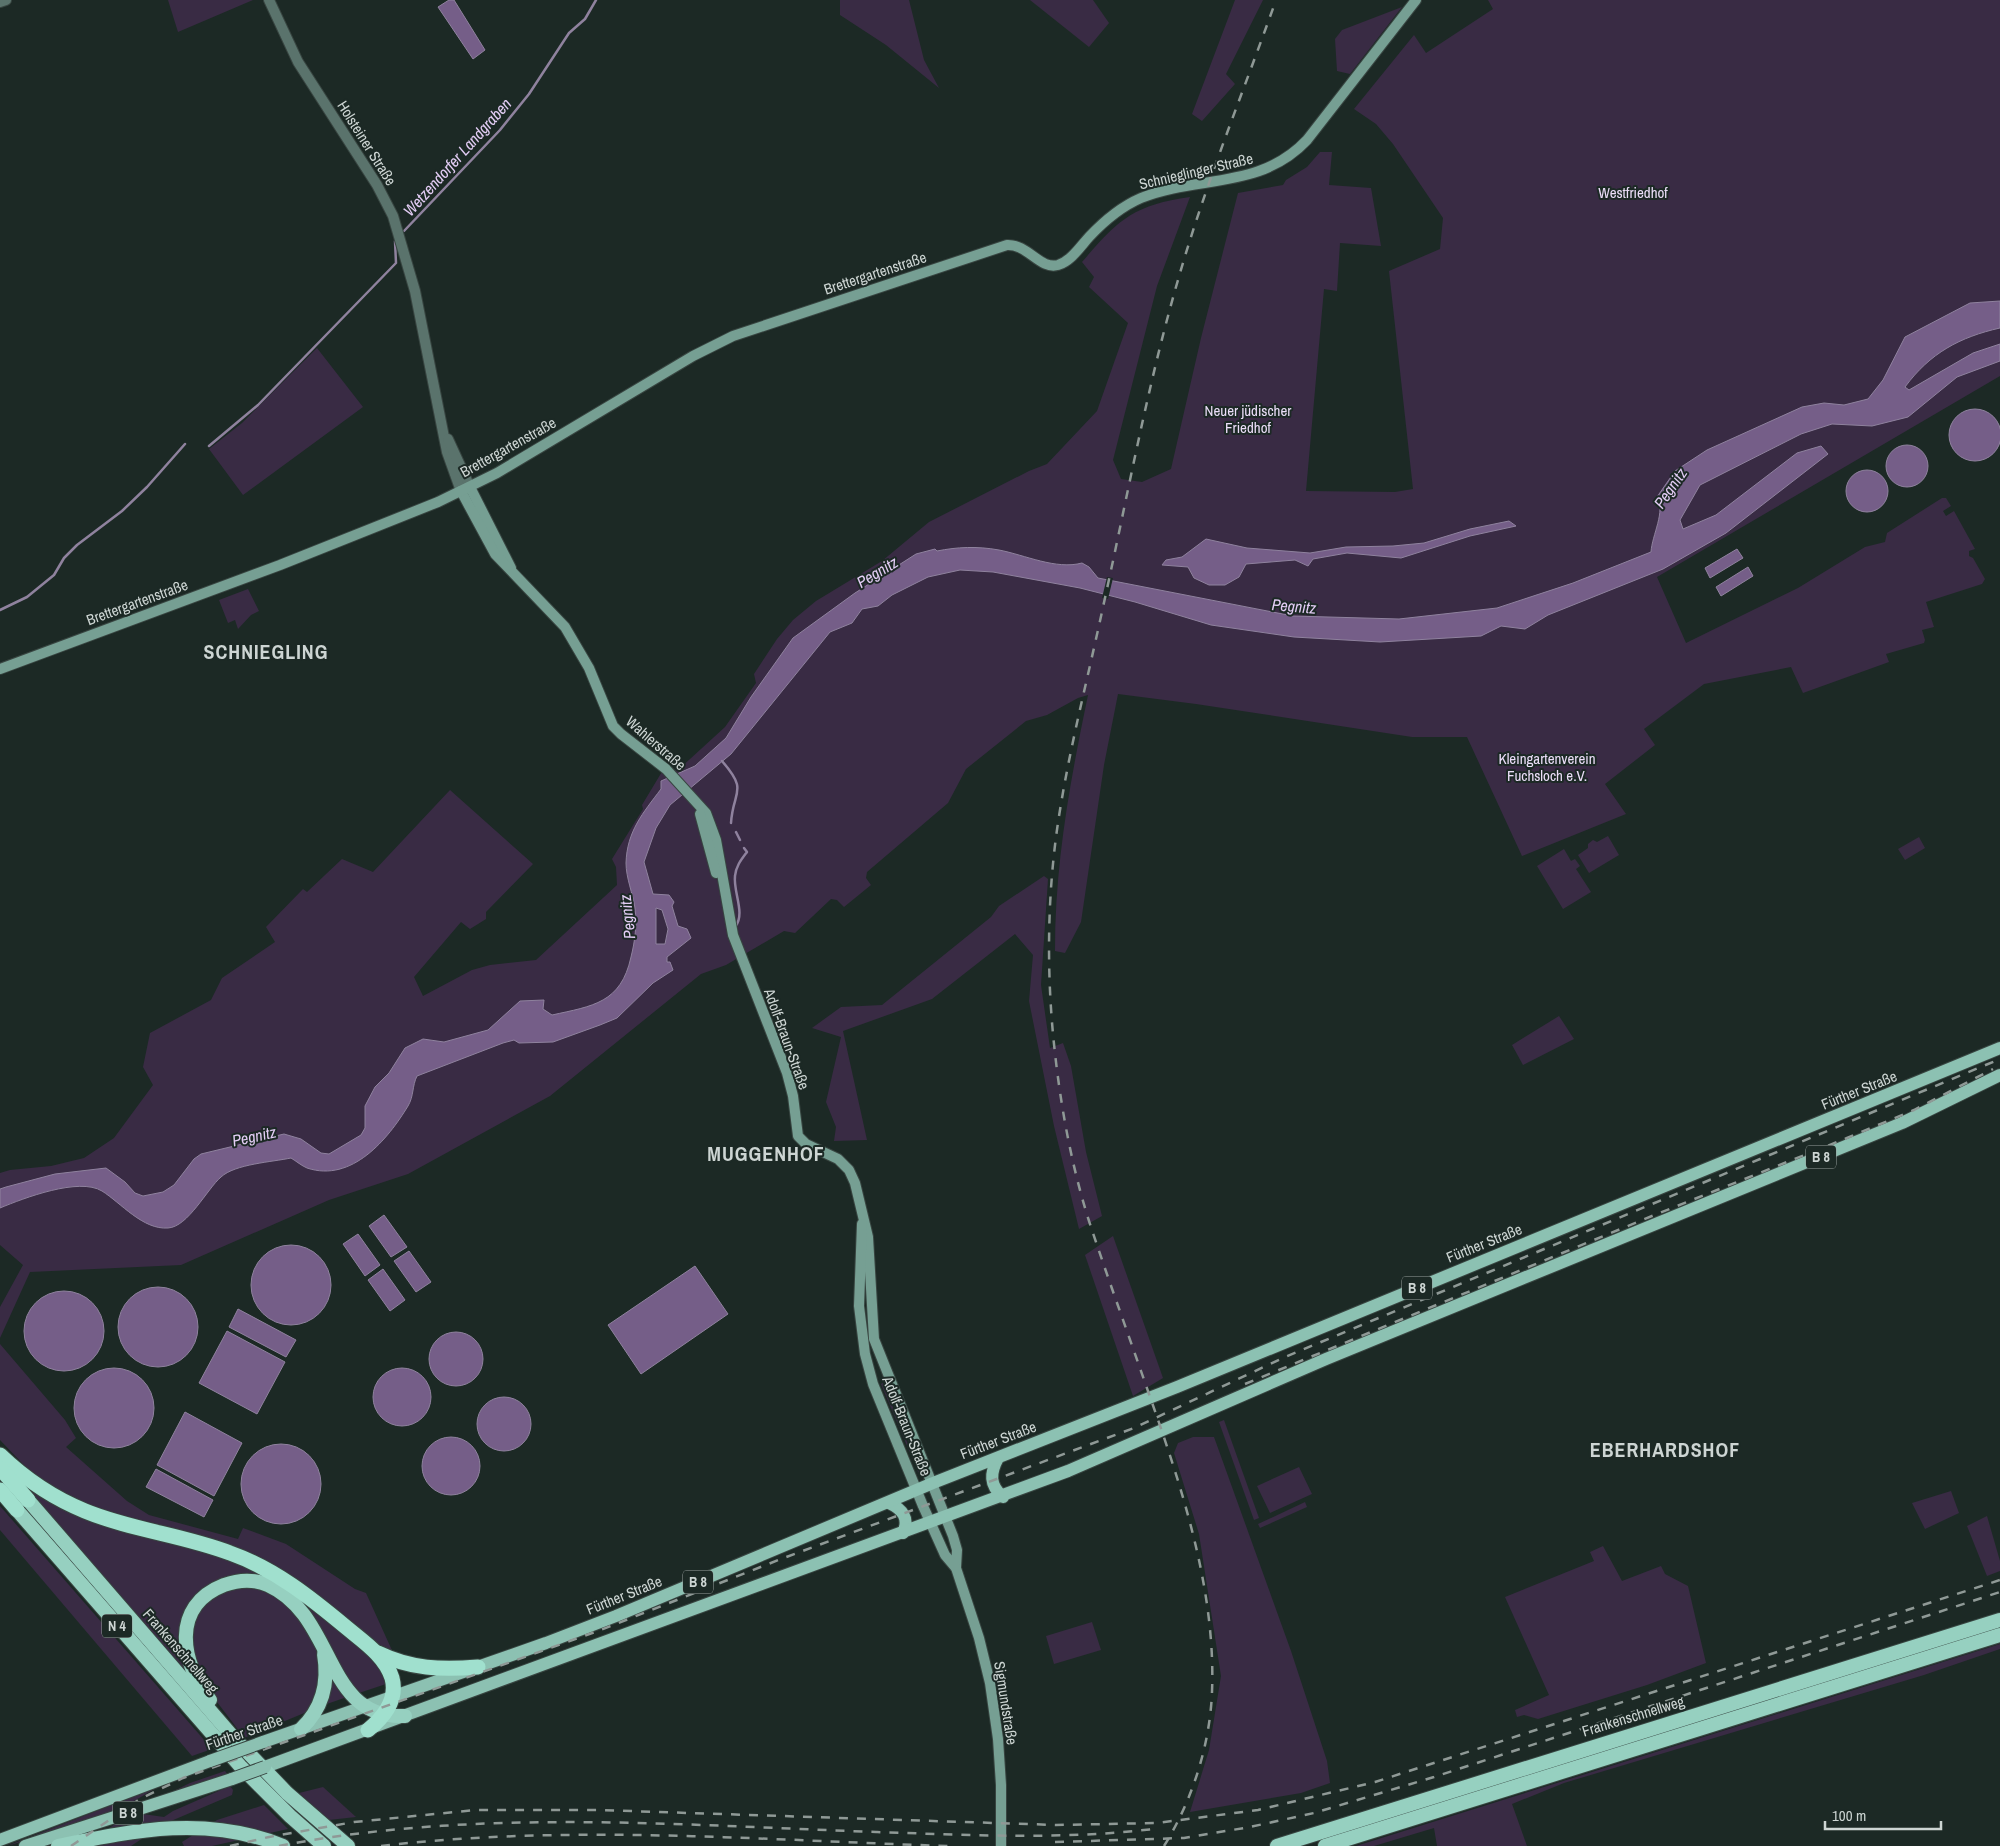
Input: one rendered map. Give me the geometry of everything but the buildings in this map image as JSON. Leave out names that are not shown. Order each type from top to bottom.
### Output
[{"type":"highway","points":[[0,1455],[44,1490],[84,1511],[112,1521],[214,1547],[266,1568],[303,1592],[372,1650],[389,1672],[393,1688],[392,1697],[383,1716],[368,1730]]},
{"type":"highway","name":"Frankenschnellweg","points":[[0,1468],[23,1505],[241,1768],[278,1805],[324,1846]]},
{"type":"highway","name":"Frankenschnellweg","points":[[0,1490],[23,1505],[287,1794],[348,1846]]},
{"type":"highway","points":[[228,1730],[214,1704],[196,1678],[187,1654],[186,1627],[199,1602],[217,1588],[247,1581],[266,1584],[286,1595],[298,1606],[308,1618],[347,1689],[365,1707],[383,1716],[405,1716]]},
{"type":"highway","name":"Frankenschnellweg","points":[[1277,1846],[2000,1620]]},
{"type":"highway","points":[[1325,1846],[2000,1635]]},
{"type":"highway","points":[[301,1729],[316,1712],[324,1691],[326,1664],[320,1639]]},
{"type":"highway","points":[[372,1650],[401,1663],[424,1668],[478,1667]]},
{"type":"highway","points":[[58,1846],[123,1834],[192,1826],[240,1832],[283,1846]]},
{"type":"main road","name":"Schnieglinger Straße","points":[[1024,248],[1043,263],[1057,265],[1070,257],[1115,213],[1134,201],[1158,192],[1249,175],[1281,162],[1307,140],[1416,0]]},
{"type":"main road","name":"Brettergartenstraße","points":[[0,669],[280,565],[412,513],[466,489],[587,420],[693,356],[733,336],[1001,246],[1013,244],[1024,248]]},
{"type":"main road","name":"Holsteiner Straße","points":[[466,489],[515,576],[558,618],[580,652]]},
{"type":"main road","name":"Wahlerstraße","points":[[580,652],[613,726],[671,774],[692,798]]},
{"type":"main road","name":"Adolf-Braun-Straße","points":[[692,798],[703,822],[738,952],[787,1073],[793,1096],[798,1136],[806,1144],[834,1156],[847,1167],[857,1189],[862,1218],[868,1237],[874,1339],[933,1483]]},
{"type":"main road","name":"Fürther Straße","points":[[0,1840],[210,1761],[589,1626],[933,1483],[1220,1369],[2000,1048]]},
{"type":"main road","name":"B 8","points":[[25,1846],[232,1779],[1002,1497],[1136,1444],[1326,1359],[1895,1126],[2000,1075]]},
{"type":"main road","name":"Adolf-Braun-Straße","points":[[862,1218],[859,1306],[865,1354],[874,1384],[931,1523]]},
{"type":"main road","points":[[998,1458],[991,1474],[991,1480],[996,1491],[1002,1497]]},
{"type":"main road","name":"Sigmundstraße","points":[[933,1483],[957,1550],[956,1568]]},
{"type":"main road","points":[[889,1502],[897,1507],[905,1516],[906,1527],[903,1533]]},
{"type":"main road","name":"Sigmundstraße","points":[[931,1523],[945,1554],[956,1568],[979,1638],[993,1702],[1001,1775],[1001,1846]]},
{"type":"main road","points":[[651,1601],[649,1614],[657,1623]]},
{"type":"main road","points":[[589,1626],[595,1628],[599,1633],[597,1646]]},
{"type":"street","points":[[0,2],[6,0]]},
{"type":"street","name":"Holsteiner Straße","points":[[269,0],[298,62],[376,185],[392,216],[415,291],[444,429],[466,489]]},
{"type":"green space","points":[[168,0],[253,0],[178,32]]},
{"type":"green space","points":[[840,0],[909,0],[924,60],[939,88],[886,45],[840,15]]},
{"type":"green space","points":[[1030,0],[1093,0],[1109,23],[1089,47]]},
{"type":"green space","points":[[1235,0],[1263,0],[1226,74],[1235,84],[1202,121],[1192,114]]},
{"type":"green space","points":[[1488,0],[2000,0],[2000,376],[1657,577],[1686,643],[1798,588],[1865,547],[1885,542],[1887,533],[1942,498],[1946,498],[1951,506],[1943,511],[1946,516],[1954,511],[1975,549],[1969,551],[1969,556],[1973,558],[1985,579],[1982,584],[1926,602],[1934,627],[1922,630],[1924,643],[1886,654],[1889,662],[1803,693],[1791,667],[1704,684],[1644,729],[1655,745],[1605,784],[1626,814],[1522,856],[1467,737],[1412,737],[1118,694],[1104,765],[1081,922],[1065,953],[1055,951],[1056,918],[1065,822],[1088,695],[1078,698],[1047,715],[1026,721],[966,769],[948,803],[867,872],[866,878],[871,885],[844,907],[837,900],[831,899],[795,933],[784,931],[726,965],[701,974],[550,1096],[408,1174],[329,1200],[181,1265],[30,1272],[0,1338],[0,1307],[23,1265],[0,1245],[0,1173],[10,1170],[51,1166],[84,1158],[114,1138],[153,1085],[143,1067],[150,1033],[211,1000],[222,978],[275,942],[266,927],[303,889],[307,892],[342,859],[373,872],[450,790],[533,864],[486,912],[486,919],[470,929],[461,922],[414,977],[423,996],[472,970],[490,965],[536,960],[617,885],[616,867],[612,859],[643,809],[642,805],[663,770],[678,770],[725,727],[756,683],[754,674],[777,639],[793,620],[816,601],[882,561],[929,522],[1029,471],[1047,464],[1097,411],[1128,323],[1089,287],[1094,277],[1082,262],[1106,235],[1128,217],[1154,205],[1190,197],[1157,286],[1113,460],[1121,479],[1142,482],[1171,469],[1201,338],[1238,193],[1283,185],[1286,180],[1307,167],[1320,152],[1332,152],[1329,185],[1371,188],[1381,246],[1340,243],[1337,291],[1324,289],[1306,491],[1395,492],[1413,489],[1389,271],[1440,249],[1443,218],[1393,144],[1376,124],[1354,109],[1414,35],[1426,53],[1493,9]]},
{"type":"green space","points":[[1402,7],[1350,74],[1337,71],[1335,39],[1342,30]]},
{"type":"green space","points":[[317,348],[363,407],[243,495],[209,449],[242,423]]},
{"type":"green space","points":[[248,589],[259,611],[251,615],[238,629],[235,620],[228,623],[219,600]]},
{"type":"green space","points":[[1608,836],[1619,855],[1589,873],[1578,855],[1588,848],[1588,844],[1593,840],[1597,842]]},
{"type":"green space","points":[[1919,837],[1925,848],[1905,860],[1898,849]]},
{"type":"green space","points":[[1564,849],[1571,861],[1575,859],[1580,866],[1576,869],[1591,892],[1563,909],[1537,866]]},
{"type":"green space","points":[[1044,876],[1048,879],[1041,985],[1050,1048],[1063,1043],[1071,1066],[1086,1152],[1102,1216],[1079,1229],[1054,1126],[1029,1001],[1033,955],[1015,934],[932,999],[843,1031],[867,1140],[834,1141],[836,1127],[826,1102],[841,1037],[812,1028],[841,1007],[882,1005],[991,917],[999,906]]},
{"type":"green space","points":[[1559,1016],[1574,1039],[1523,1065],[1512,1045]]},
{"type":"green space","points":[[1113,1236],[1163,1378],[1133,1396],[1085,1255]]},
{"type":"green space","points":[[0,1344],[65,1420],[76,1438],[66,1447],[127,1501],[149,1515],[238,1539],[243,1528],[286,1544],[355,1589],[366,1593],[395,1657],[380,1649],[297,1583],[82,1505],[42,1484],[0,1440]]},
{"type":"green space","points":[[883,1383],[907,1442],[924,1471],[919,1474],[881,1384]]},
{"type":"green space","points":[[1224,1420],[1259,1518],[1254,1520],[1219,1422]]},
{"type":"green space","points":[[1193,1437],[1214,1437],[1291,1651],[1327,1761],[1330,1783],[1301,1793],[1190,1812],[1209,1750],[1221,1676],[1199,1534],[1174,1453],[1178,1443]]},
{"type":"green space","points":[[1299,1467],[1312,1494],[1270,1513],[1257,1486]]},
{"type":"green space","points":[[32,1491],[211,1551],[285,1585],[376,1660],[389,1683],[356,1694],[316,1623],[250,1579],[193,1606],[193,1680],[30,1492]]},
{"type":"green space","points":[[1951,1491],[1959,1513],[1925,1529],[1912,1503]]},
{"type":"green space","points":[[1305,1502],[1307,1507],[1260,1528],[1258,1524]]},
{"type":"green space","points":[[0,1506],[212,1749],[192,1756],[0,1530]]},
{"type":"green space","points":[[1987,1516],[2000,1561],[2000,1571],[1987,1576],[1967,1526]]},
{"type":"green space","points":[[1603,1546],[1622,1581],[1661,1566],[1665,1574],[1688,1586],[1706,1663],[1647,1685],[1538,1719],[1524,1715],[1517,1717],[1515,1710],[1549,1695],[1505,1597],[1594,1561],[1590,1552]]},
{"type":"green space","points":[[251,1587],[277,1597],[299,1615],[314,1639],[319,1652],[321,1671],[314,1709],[244,1738],[203,1682],[193,1656],[192,1642],[198,1616],[205,1605],[215,1596],[228,1589]]},
{"type":"green space","points":[[1092,1622],[1101,1650],[1054,1664],[1046,1636]]},
{"type":"green space","points":[[2000,1644],[2000,1649],[1924,1675],[1564,1783],[1512,1804],[1527,1846],[1437,1846],[1434,1828],[1374,1846],[1356,1846]]},
{"type":"green space","points":[[330,1672],[347,1697],[324,1705]]},
{"type":"green space","points":[[225,1771],[228,1775],[151,1802],[190,1783]]},
{"type":"green space","points":[[230,1786],[233,1790],[232,1795],[164,1824],[131,1846],[84,1846],[122,1819],[143,1814],[164,1817],[173,1811]]},
{"type":"green space","points":[[158,1787],[108,1816],[7,1846]]},
{"type":"green space","points":[[323,1787],[356,1817],[329,1820],[299,1793]]},
{"type":"green space","points":[[264,1805],[288,1829],[212,1846],[184,1846],[182,1842],[217,1820]]},
{"type":"water","points":[[449,0],[454,0],[485,50],[473,59],[438,7]]},
{"type":"water","name":"Pegnitz","points":[[2000,301],[2000,328],[1972,336],[1947,348],[1925,365],[1905,387],[1909,390],[1973,353],[2000,344],[2000,361],[1957,377],[1908,417],[1872,426],[1832,424],[1801,434],[1700,485],[1680,520],[1683,529],[1716,515],[1797,453],[1821,446],[1828,454],[1726,533],[1663,569],[1548,615],[1525,629],[1501,626],[1481,636],[1380,642],[1294,637],[1211,625],[1080,588],[993,572],[960,570],[928,577],[892,595],[878,606],[862,609],[852,623],[830,632],[731,754],[670,805],[656,828],[644,862],[653,894],[669,895],[674,902],[672,906],[678,926],[687,929],[691,938],[667,957],[667,962],[670,962],[673,970],[653,983],[617,1018],[553,1042],[519,1043],[514,1040],[503,1043],[417,1076],[410,1102],[400,1119],[379,1144],[353,1164],[339,1169],[323,1171],[307,1168],[291,1158],[235,1169],[221,1177],[190,1215],[175,1226],[168,1228],[150,1225],[133,1215],[102,1191],[92,1187],[80,1186],[51,1190],[0,1208],[0,1189],[55,1174],[106,1168],[125,1182],[135,1193],[143,1196],[163,1192],[174,1185],[194,1159],[201,1154],[284,1134],[301,1139],[321,1153],[329,1154],[361,1135],[365,1128],[365,1106],[375,1087],[389,1073],[405,1048],[423,1039],[444,1042],[488,1030],[520,1001],[544,1000],[543,1009],[552,1015],[580,1009],[603,1000],[620,984],[631,957],[634,945],[636,914],[626,869],[627,852],[629,841],[637,823],[661,789],[661,781],[695,766],[726,738],[751,697],[793,638],[855,593],[916,554],[935,549],[937,551],[983,548],[1062,565],[1082,563],[1089,567],[1098,578],[1293,616],[1399,619],[1497,608],[1573,583],[1651,552],[1660,509],[1657,497],[1675,471],[1707,450],[1802,407],[1824,403],[1844,405],[1868,399],[1883,380],[1905,337],[1970,303]],"holes":[[[656,908],[662,910],[668,929],[665,944],[656,944]]]},
{"type":"water","points":[[1975,409],[1985,411],[1993,417],[1999,425],[2001,435],[1999,445],[1993,453],[1985,459],[1975,461],[1965,459],[1957,453],[1951,445],[1949,435],[1951,425],[1957,417],[1965,411]]},
{"type":"water","points":[[1911,445],[1919,448],[1925,454],[1928,466],[1925,478],[1919,484],[1903,487],[1895,484],[1889,478],[1886,462],[1889,454],[1895,448]]},
{"type":"water","points":[[1871,470],[1879,473],[1885,479],[1888,491],[1885,503],[1879,509],[1863,512],[1855,509],[1849,503],[1846,487],[1849,479],[1855,473]]},
{"type":"water","points":[[1509,521],[1516,526],[1470,536],[1401,558],[1347,553],[1313,559],[1308,566],[1295,560],[1246,564],[1239,577],[1225,585],[1209,585],[1194,578],[1188,567],[1162,565],[1166,560],[1182,557],[1206,539],[1247,548],[1310,553],[1346,547],[1424,543],[1470,529]]},
{"type":"water","points":[[1737,549],[1743,558],[1710,578],[1705,568]]},
{"type":"water","points":[[1748,567],[1753,576],[1721,596],[1716,587]]},
{"type":"water","points":[[384,1215],[407,1247],[391,1257],[369,1226]]},
{"type":"water","points":[[358,1234],[380,1265],[365,1276],[343,1244]]},
{"type":"water","points":[[283,1245],[299,1245],[313,1251],[325,1263],[331,1277],[331,1293],[325,1307],[313,1319],[299,1325],[283,1325],[269,1319],[257,1307],[251,1293],[251,1277],[257,1263],[269,1251]]},
{"type":"water","points":[[409,1251],[431,1282],[416,1292],[394,1261]]},
{"type":"water","points":[[695,1266],[728,1314],[641,1374],[608,1325]]},
{"type":"water","points":[[383,1269],[405,1300],[390,1311],[368,1280]]},
{"type":"water","points":[[150,1287],[166,1287],[180,1294],[191,1305],[198,1319],[198,1335],[195,1342],[180,1360],[166,1367],[150,1367],[136,1360],[125,1349],[118,1335],[118,1319],[125,1305],[136,1294]]},
{"type":"water","points":[[56,1291],[72,1291],[86,1298],[97,1309],[104,1323],[104,1339],[101,1346],[86,1364],[72,1371],[56,1371],[42,1364],[31,1353],[24,1339],[24,1323],[31,1309],[42,1298]]},
{"type":"water","points":[[238,1309],[296,1340],[286,1357],[229,1327]]},
{"type":"water","points":[[227,1331],[285,1362],[257,1414],[199,1383]]},
{"type":"water","points":[[456,1332],[466,1334],[475,1340],[481,1349],[483,1359],[481,1369],[475,1378],[466,1384],[456,1386],[446,1384],[437,1378],[431,1369],[429,1359],[431,1349],[437,1340],[446,1334]]},
{"type":"water","points":[[106,1368],[122,1368],[136,1375],[147,1386],[154,1400],[154,1416],[151,1423],[136,1441],[122,1448],[106,1448],[92,1441],[81,1430],[74,1416],[74,1400],[81,1386],[92,1375]]},
{"type":"water","points":[[396,1368],[408,1368],[423,1376],[431,1391],[431,1403],[423,1418],[408,1426],[396,1426],[381,1418],[373,1403],[373,1391],[381,1376]]},
{"type":"water","points":[[504,1397],[514,1399],[523,1405],[529,1414],[531,1424],[529,1434],[523,1443],[514,1449],[504,1451],[494,1449],[485,1443],[479,1434],[477,1424],[479,1414],[485,1405],[494,1399]]},
{"type":"water","points":[[185,1412],[242,1443],[214,1496],[157,1465]]},
{"type":"water","points":[[445,1437],[457,1437],[472,1445],[480,1460],[480,1472],[472,1487],[457,1495],[445,1495],[430,1487],[422,1472],[422,1460],[430,1445]]},
{"type":"water","points":[[273,1444],[289,1444],[303,1451],[314,1462],[321,1476],[321,1492],[318,1499],[303,1517],[289,1524],[273,1524],[259,1517],[248,1506],[241,1492],[241,1476],[248,1462],[259,1451]]},
{"type":"water","points":[[156,1469],[213,1500],[204,1517],[146,1487]]},
{"type":"pier","points":[[1107,577],[1113,578],[1108,599],[1102,598]]},
{"type":"waterway","name":"Wetzendorfer Landgraben","points":[[404,231],[500,130],[529,94],[569,33],[585,19],[596,0]]},
{"type":"waterway","name":"Wetzendorfer Landgraben","points":[[209,446],[258,405],[396,263],[395,241]]},
{"type":"waterway","name":"Wetzendorfer Landgraben","points":[[0,610],[27,597],[54,575],[64,558],[77,545],[122,511],[147,487],[185,444]]},
{"type":"waterway","points":[[722,761],[735,779],[737,786],[731,823]]},
{"type":"waterway","points":[[736,832],[740,840]]},
{"type":"waterway","points":[[735,927],[739,916],[735,876],[738,866],[747,852],[744,848]]},
{"type":"railway","points":[[1164,1846],[1191,1791],[1208,1732],[1212,1692],[1212,1654],[1208,1616],[1203,1578],[1184,1503],[1161,1430],[1089,1221],[1066,1129],[1058,1081],[1049,977],[1051,890],[1057,832],[1070,755],[1147,402],[1167,320],[1200,209],[1276,0]]},
{"type":"railway","points":[[71,1846],[140,1799],[183,1778],[598,1631],[781,1559],[1134,1428],[1285,1357],[2000,1059]]},
{"type":"railway","points":[[1245,1384],[1914,1110],[1993,1069]]},
{"type":"railway","points":[[230,1846],[354,1822],[476,1810],[598,1810],[1056,1825],[1157,1823],[1258,1810],[1375,1782],[2000,1580]]},
{"type":"railway","points":[[1055,1842],[1184,1838],[1250,1827],[1314,1813],[1434,1777],[2000,1592]]},
{"type":"railway","points":[[279,1846],[353,1834],[427,1827],[502,1823],[652,1823],[1015,1836],[1084,1835],[1153,1829]]},
{"type":"railway","points":[[381,1846],[452,1839],[593,1835],[948,1846]]},
{"type":"district","name":"SCHNIEGLING","points":[[266,651]]},
{"type":"district","name":"MUGGENHOF","points":[[766,1153]]},
{"type":"district","name":"EBERHARDSHOF","points":[[1665,1449]]},
{"type":"park label","name":"Westfriedhof","points":[[1633,192]]},
{"type":"park label","name":"Neuer jüdischer Friedhof","points":[[1248,418]]},
{"type":"park label","name":"Kleingartenverein Fuchsloch e.V.","points":[[1547,766]]}]
